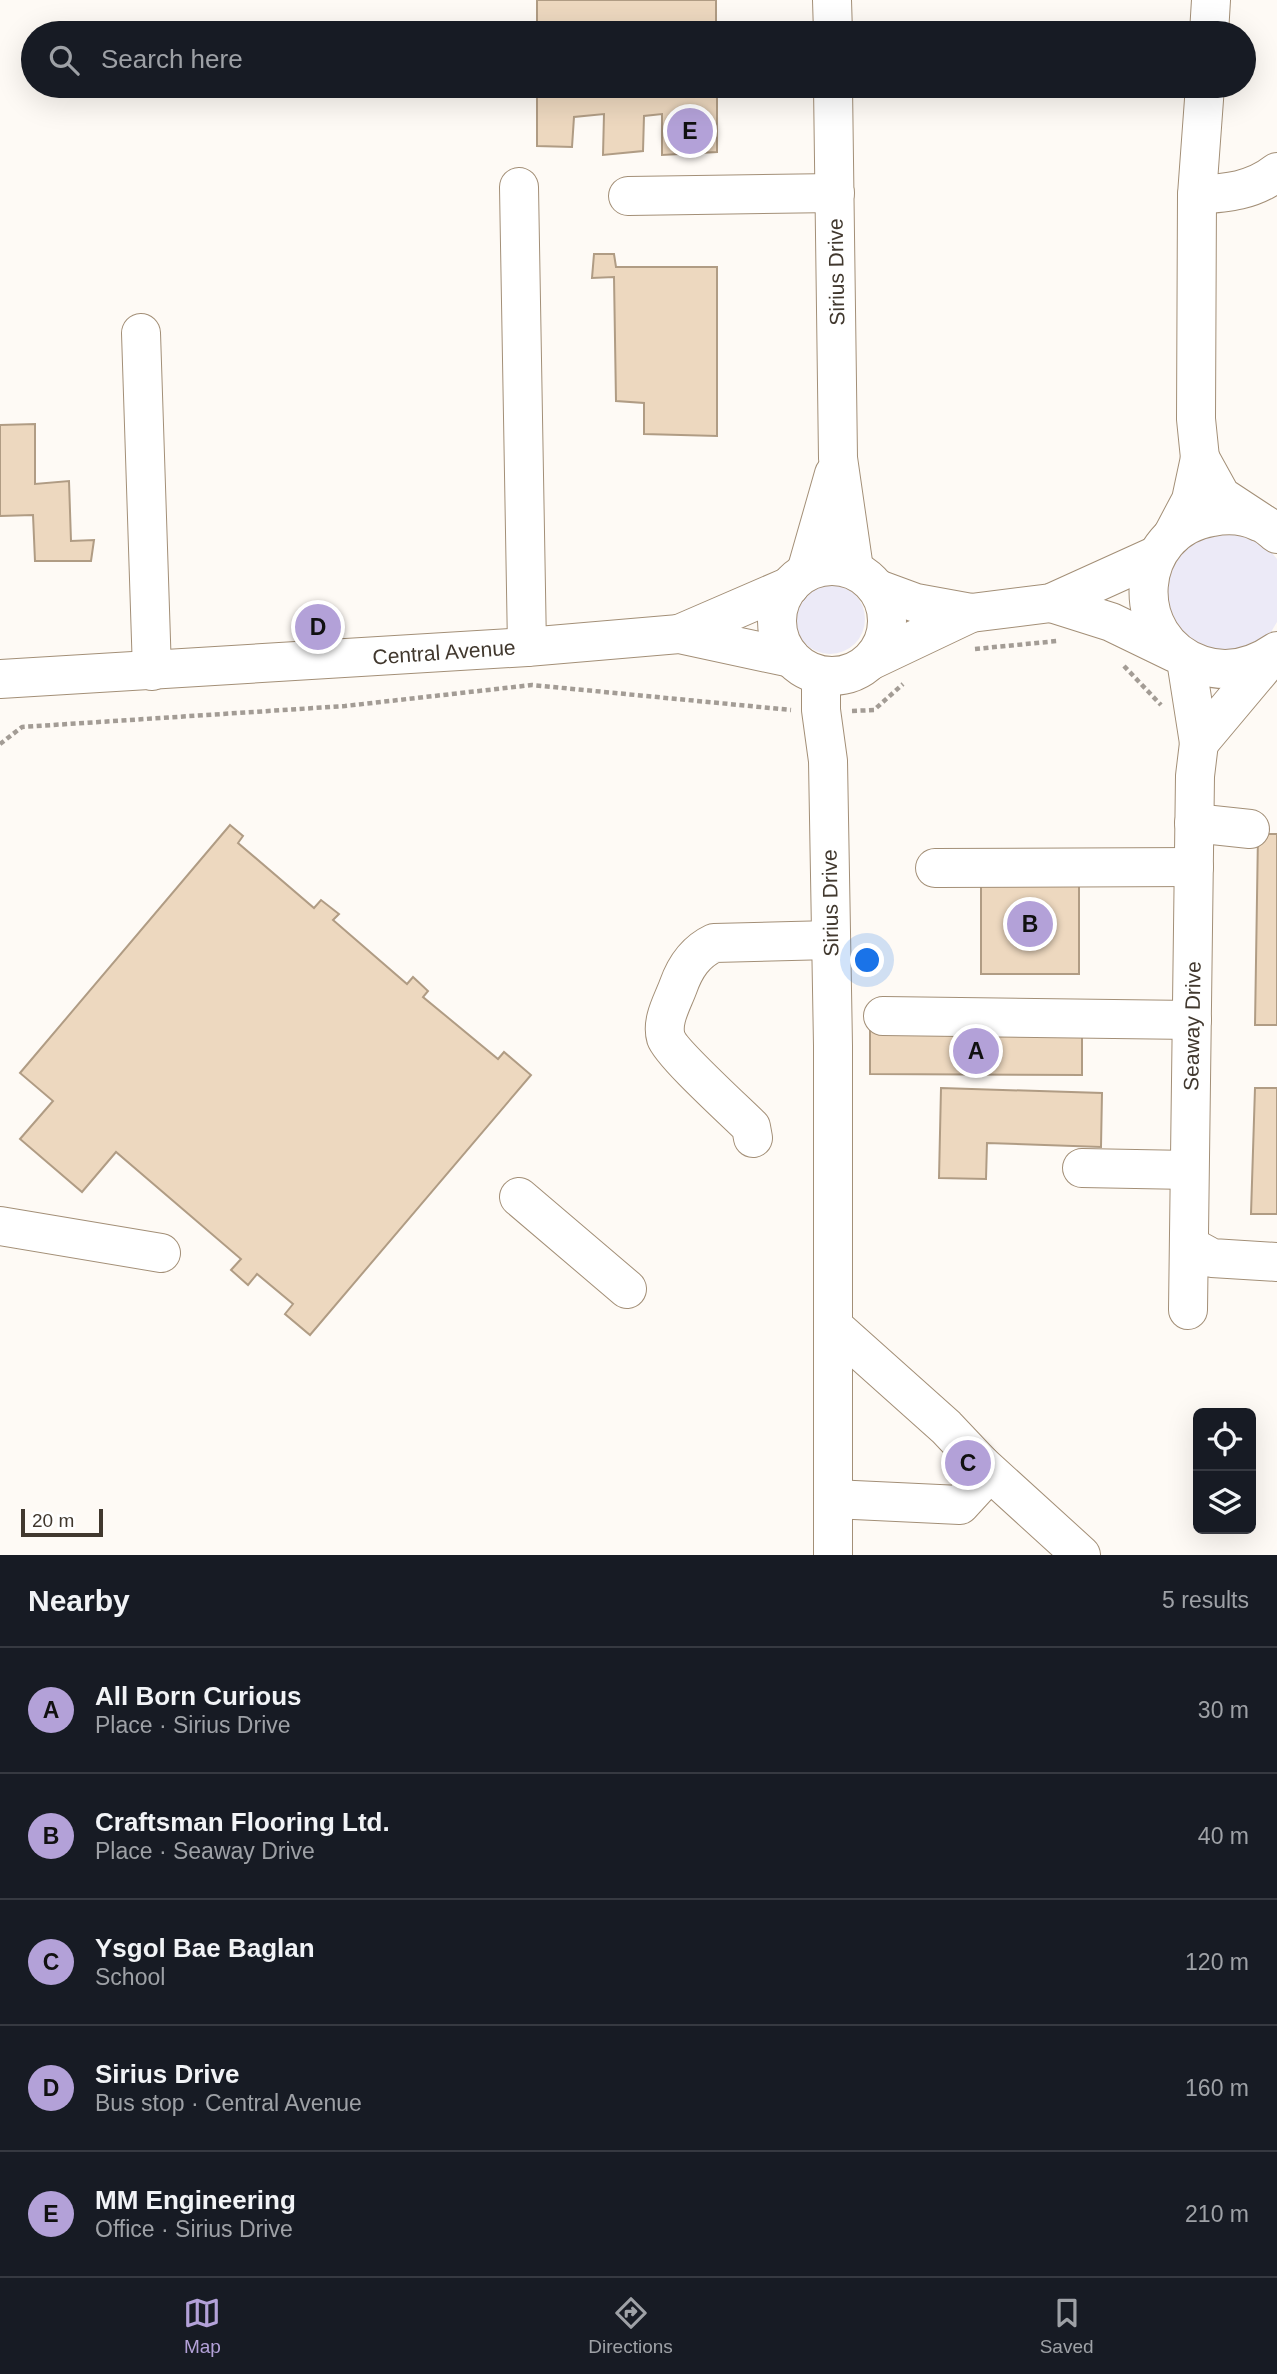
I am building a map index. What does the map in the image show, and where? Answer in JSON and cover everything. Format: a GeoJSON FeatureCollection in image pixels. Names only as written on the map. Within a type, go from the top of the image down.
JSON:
{"type":"FeatureCollection","features":[{"type":"Feature","properties":{"kind":"street"},"geometry":{"type":"LineString","coordinates":[[832,0],[833,21]]}},
{"type":"Feature","properties":{"kind":"street"},"geometry":{"type":"LineString","coordinates":[[1210,21],[1211,0]]}},
{"type":"Feature","properties":{"kind":"street","name":"Sirius Drive"},"geometry":{"type":"LineString","coordinates":[[833,98],[838,458],[866,579]]}},
{"type":"Feature","properties":{"kind":"street"},"geometry":{"type":"LineString","coordinates":[[1183,658],[1160,635],[1149,610],[1148,581],[1165,545],[1192,500],[1200,458],[1196,419],[1197,195],[1204,98]]}},
{"type":"Feature","properties":{"kind":"street"},"geometry":{"type":"LineString","coordinates":[[1197,195],[1244,190],[1266,181],[1277,172]]}},
{"type":"Feature","properties":{"kind":"street"},"geometry":{"type":"LineString","coordinates":[[519,187],[527,647]]}},
{"type":"Feature","properties":{"kind":"street"},"geometry":{"type":"LineString","coordinates":[[628,196],[835,193]]}},
{"type":"Feature","properties":{"kind":"street"},"geometry":{"type":"LineString","coordinates":[[141,332],[152,671]]}},
{"type":"Feature","properties":{"kind":"street","name":"Sirius Drive"},"geometry":{"type":"LineString","coordinates":[[798,579],[838,458]]}},
{"type":"Feature","properties":{"kind":"street"},"geometry":{"type":"LineString","coordinates":[[1200,458],[1221,496],[1268,528]]}},
{"type":"Feature","properties":{"kind":"street"},"geometry":{"type":"LineString","coordinates":[[834,681],[781,643],[777,626],[779,605],[798,579],[822,566],[838,565],[916,603],[971,613],[1051,603],[1165,545],[1199,519],[1229,514],[1268,528]]}},
{"type":"Feature","properties":{"kind":"street","name":"Central Avenue"},"geometry":{"type":"LineString","coordinates":[[0,679],[527,647],[679,634],[798,579]]}},
{"type":"Feature","properties":{"kind":"street"},"geometry":{"type":"LineString","coordinates":[[834,681],[881,647],[887,633],[885,602],[866,579]]}},
{"type":"Feature","properties":{"kind":"street"},"geometry":{"type":"LineString","coordinates":[[1051,603],[1111,622],[1183,658],[1216,670],[1248,667],[1276,652]]}},
{"type":"Feature","properties":{"kind":"street"},"geometry":{"type":"LineString","coordinates":[[834,681],[971,613]]}},
{"type":"Feature","properties":{"kind":"street","name":"Central Avenue"},"geometry":{"type":"LineString","coordinates":[[679,634],[834,681]]}},
{"type":"Feature","properties":{"kind":"street"},"geometry":{"type":"LineString","coordinates":[[1199,743],[1276,652]]}},
{"type":"Feature","properties":{"kind":"street","name":"Seaway Drive"},"geometry":{"type":"LineString","coordinates":[[1183,658],[1199,743],[1194,823],[1188,1310]]}},
{"type":"Feature","properties":{"kind":"street","name":"Sirius Drive"},"geometry":{"type":"LineString","coordinates":[[833,1555],[833,1046],[828,761],[834,681]]}},
{"type":"Feature","properties":{"kind":"street"},"geometry":{"type":"LineString","coordinates":[[1194,823],[1250,829]]}},
{"type":"Feature","properties":{"kind":"street"},"geometry":{"type":"LineString","coordinates":[[935,868],[1194,867]]}},
{"type":"Feature","properties":{"kind":"street"},"geometry":{"type":"LineString","coordinates":[[753,1138],[751,1127],[677,1054],[666,1039],[665,1021],[684,971],[701,950],[714,943],[831,940]]}},
{"type":"Feature","properties":{"kind":"street"},"geometry":{"type":"LineString","coordinates":[[883,1016],[1192,1020]]}},
{"type":"Feature","properties":{"kind":"street"},"geometry":{"type":"LineString","coordinates":[[1082,1168],[1189,1170]]}},
{"type":"Feature","properties":{"kind":"street"},"geometry":{"type":"LineString","coordinates":[[519,1197],[627,1289]]}},
{"type":"Feature","properties":{"kind":"street"},"geometry":{"type":"LineString","coordinates":[[0,1226],[161,1253]]}},
{"type":"Feature","properties":{"kind":"street"},"geometry":{"type":"LineString","coordinates":[[1189,1246],[1212,1258],[1277,1262]]}},
{"type":"Feature","properties":{"kind":"street"},"geometry":{"type":"LineString","coordinates":[[833,1326],[946,1427],[975,1480],[1069,1555]]}},
{"type":"Feature","properties":{"kind":"street"},"geometry":{"type":"LineString","coordinates":[[833,1499],[960,1505],[975,1480]]}},
{"type":"Feature","properties":{"kind":"street"},"geometry":{"type":"LineString","coordinates":[[975,1480],[1081,1555]]}},
{"type":"Feature","properties":{"kind":"path"},"geometry":{"type":"LineString","coordinates":[[970,650],[1056,640],[1067,644]]}},
{"type":"Feature","properties":{"kind":"path"},"geometry":{"type":"LineString","coordinates":[[1114,661],[1125,666],[1159,705],[1192,703]]}},
{"type":"Feature","properties":{"kind":"path"},"geometry":{"type":"LineString","coordinates":[[0,744],[22,727],[345,706],[532,685],[790,710],[834,681],[874,710],[905,682]]}},
{"type":"Feature","properties":{"kind":"shaded area"},"geometry":{"type":"Polygon","coordinates":[[[1239,532],[1267,547],[1277,559],[1277,622],[1271,632],[1246,649],[1215,652],[1186,639],[1167,612],[1165,579],[1171,563],[1193,539],[1239,532]]]}},
{"type":"Feature","properties":{"kind":"shaded area"},"geometry":{"type":"Polygon","coordinates":[[[837,584],[850,590],[859,599],[863,605],[863,633],[855,644],[844,652],[823,654],[805,644],[797,633],[795,612],[805,594],[816,586],[837,584]]]}},
{"type":"Feature","properties":{"kind":"building"},"geometry":{"type":"Polygon","coordinates":[[[537,0],[716,0],[716,21],[537,21],[537,0]]]}},
{"type":"Feature","properties":{"kind":"building"},"geometry":{"type":"Polygon","coordinates":[[[537,98],[717,98],[717,152],[662,155],[662,114],[644,116],[643,151],[603,155],[604,114],[574,117],[572,147],[537,146],[537,98]]]}},
{"type":"Feature","properties":{"kind":"building"},"geometry":{"type":"Polygon","coordinates":[[[594,254],[614,254],[616,267],[717,267],[717,436],[644,434],[644,403],[616,401],[614,277],[592,278],[594,254]]]}},
{"type":"Feature","properties":{"kind":"building"},"geometry":{"type":"Polygon","coordinates":[[[35,424],[35,484],[69,481],[71,541],[94,540],[91,561],[35,561],[33,515],[0,516],[0,425],[35,424]]]}},
{"type":"Feature","properties":{"kind":"building"},"geometry":{"type":"Polygon","coordinates":[[[230,825],[243,836],[238,843],[314,908],[321,900],[339,914],[333,920],[407,984],[413,977],[428,991],[423,997],[498,1059],[504,1052],[531,1075],[310,1335],[285,1314],[293,1304],[257,1274],[248,1285],[231,1270],[241,1259],[116,1152],[82,1192],[20,1139],[53,1101],[20,1073],[230,825]]]}},
{"type":"Feature","properties":{"kind":"building"},"geometry":{"type":"Polygon","coordinates":[[[1258,834],[1277,834],[1277,1025],[1255,1025],[1258,834]]]}},
{"type":"Feature","properties":{"kind":"building"},"geometry":{"type":"Polygon","coordinates":[[[1079,873],[1079,974],[981,974],[981,874],[1079,873]]]}},
{"type":"Feature","properties":{"kind":"building"},"geometry":{"type":"Polygon","coordinates":[[[870,1027],[1082,1028],[1082,1075],[870,1074],[870,1027]]]}},
{"type":"Feature","properties":{"kind":"building"},"geometry":{"type":"Polygon","coordinates":[[[941,1088],[1102,1093],[1101,1147],[987,1143],[986,1179],[939,1178],[941,1088]]]}},
{"type":"Feature","properties":{"kind":"building"},"geometry":{"type":"Polygon","coordinates":[[[1255,1088],[1277,1088],[1277,1214],[1251,1214],[1255,1088]]]}},
{"type":"Feature","properties":{"kind":"place","name":"MM Engineering"},"geometry":{"type":"Point","coordinates":[690,131]}},
{"type":"Feature","properties":{"kind":"place","name":"Sirius Drive"},"geometry":{"type":"Point","coordinates":[318,627]}},
{"type":"Feature","properties":{"kind":"place","name":"Craftsman Flooring Ltd."},"geometry":{"type":"Point","coordinates":[1030,924]}},
{"type":"Feature","properties":{"kind":"place","name":"All Born Curious"},"geometry":{"type":"Point","coordinates":[976,1051]}},
{"type":"Feature","properties":{"kind":"place","name":"Ysgol Bae Baglan"},"geometry":{"type":"Point","coordinates":[968,1463]}}]}
